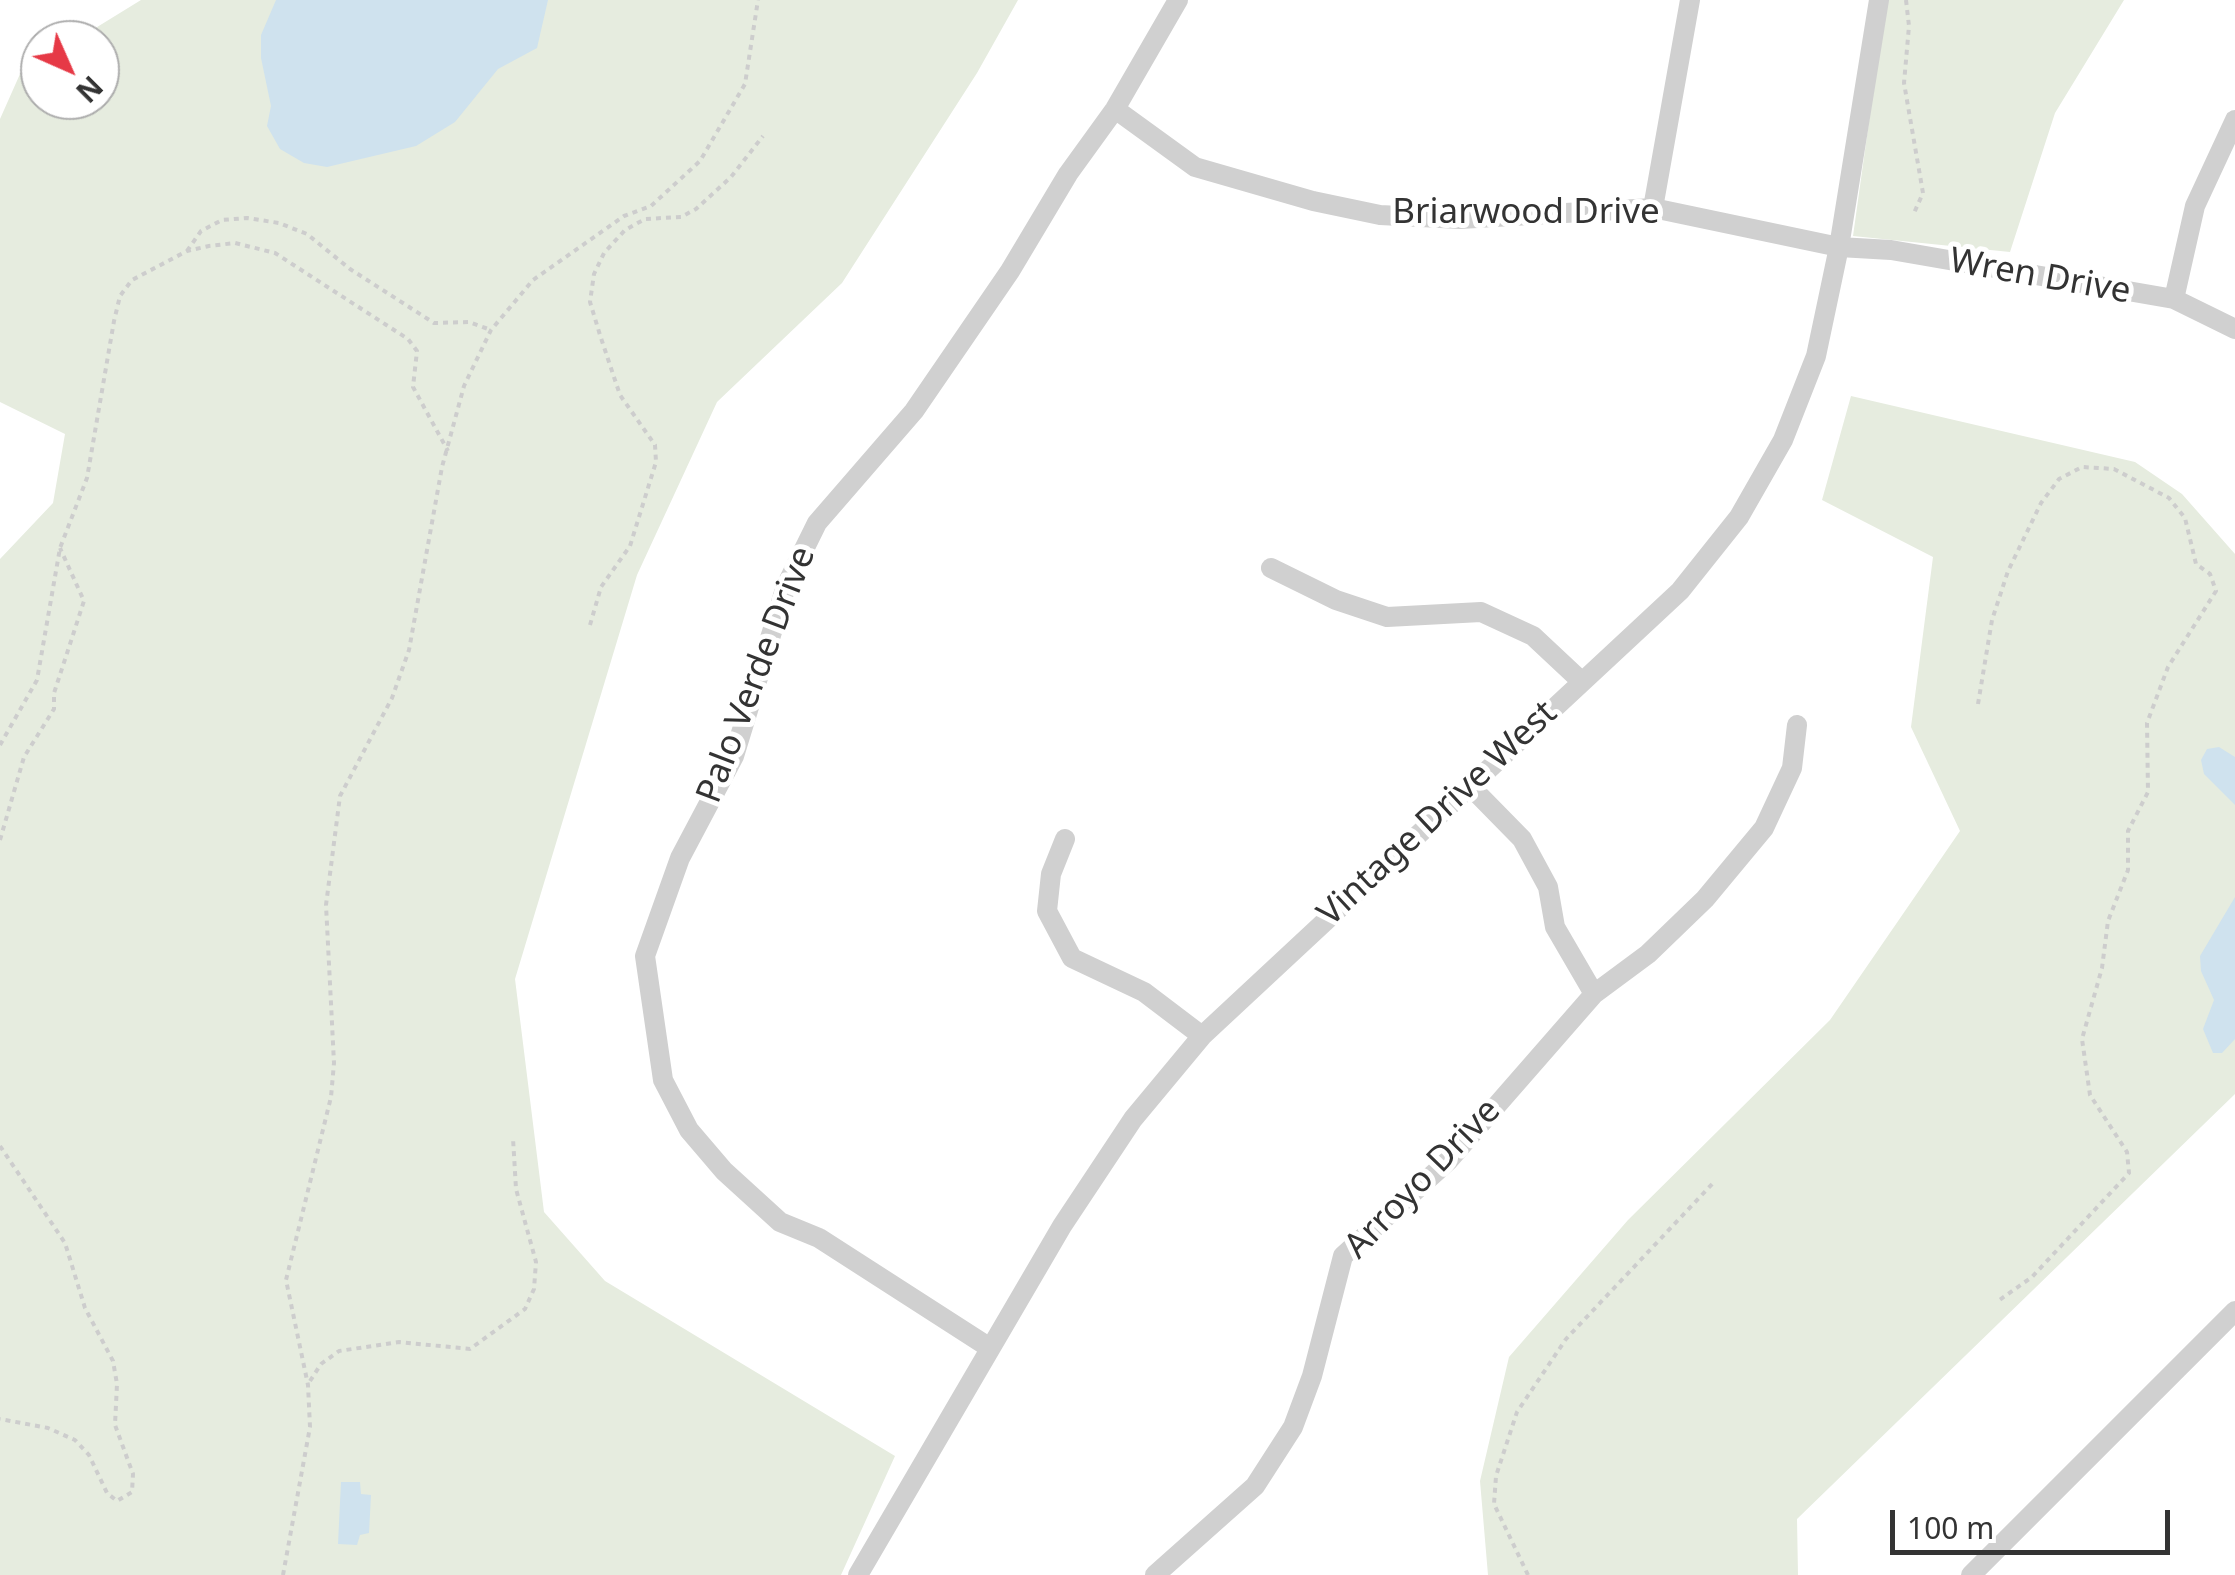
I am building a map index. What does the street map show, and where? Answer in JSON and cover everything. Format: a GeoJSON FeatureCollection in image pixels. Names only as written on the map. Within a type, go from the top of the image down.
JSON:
{"type":"FeatureCollection","features":[{"type":"Feature","properties":{"kind":"street","name":"Palo Verde Drive"},"geometry":{"type":"LineString","coordinates":[[990,1348],[819,1238],[780,1222],[724,1172],[689,1130],[663,1080],[645,956],[680,858],[734,756],[786,586],[817,524],[914,411],[1116,109],[1178,0]]}},
{"type":"Feature","properties":{"kind":"street"},"geometry":{"type":"LineString","coordinates":[[1653,208],[1690,0]]}},
{"type":"Feature","properties":{"kind":"street","name":"Vintage Drive West"},"geometry":{"type":"LineString","coordinates":[[858,1575],[1062,1226],[1133,1119],[1202,1036],[1680,591],[1739,516],[1783,440],[1816,356],[1839,246],[1879,0]]}},
{"type":"Feature","properties":{"kind":"street","name":"Briarwood Drive"},"geometry":{"type":"LineString","coordinates":[[1116,109],[1195,166],[1313,202],[1380,215],[1460,219],[1653,208],[1839,246]]}},
{"type":"Feature","properties":{"kind":"street"},"geometry":{"type":"LineString","coordinates":[[2174,299],[2195,206],[2235,120]]}},
{"type":"Feature","properties":{"kind":"street","name":"Wren Drive"},"geometry":{"type":"LineString","coordinates":[[1839,246],[1891,250],[2174,299],[2235,329]]}},
{"type":"Feature","properties":{"kind":"street"},"geometry":{"type":"LineString","coordinates":[[1271,568],[1336,600],[1387,617],[1481,612],[1533,636],[1580,680]]}},
{"type":"Feature","properties":{"kind":"street","name":"Arroyo Drive"},"geometry":{"type":"LineString","coordinates":[[1155,1575],[1254,1486],[1293,1427],[1312,1376],[1343,1256],[1449,1160],[1594,994],[1648,954],[1705,899],[1764,828],[1792,768],[1797,724]]}},
{"type":"Feature","properties":{"kind":"street"},"geometry":{"type":"LineString","coordinates":[[1470,786],[1522,839],[1548,887],[1555,927],[1594,994]]}},
{"type":"Feature","properties":{"kind":"street"},"geometry":{"type":"LineString","coordinates":[[1066,839],[1051,874],[1047,911],[1072,958],[1144,992],[1202,1036]]}},
{"type":"Feature","properties":{"kind":"street"},"geometry":{"type":"LineString","coordinates":[[1971,1575],[2235,1310]]}},
{"type":"Feature","properties":{"kind":"path"},"geometry":{"type":"LineString","coordinates":[[282,1575],[310,1427],[308,1384],[286,1280],[331,1097],[326,905],[340,796],[392,698],[409,650],[464,386],[490,330],[511,302],[562,257],[624,216],[651,206],[700,161],[745,84],[758,0]]}},
{"type":"Feature","properties":{"kind":"path"},"geometry":{"type":"LineString","coordinates":[[1906,0],[1909,26],[1904,83],[1922,194],[1914,212]]}},
{"type":"Feature","properties":{"kind":"path"},"geometry":{"type":"LineString","coordinates":[[590,625],[600,587],[630,546],[656,462],[654,445],[620,395],[600,335],[590,302],[594,274],[604,252],[625,230],[645,219],[681,218],[696,209],[740,167],[763,136]]}},
{"type":"Feature","properties":{"kind":"path"},"geometry":{"type":"LineString","coordinates":[[187,251],[201,232],[222,220],[247,218],[279,223],[307,234],[350,269],[434,323],[469,322],[490,330]]}},
{"type":"Feature","properties":{"kind":"path"},"geometry":{"type":"LineString","coordinates":[[0,745],[37,680],[60,548],[87,478],[120,296],[132,280],[187,251],[235,243],[260,246],[357,303],[408,340],[417,352],[412,388],[448,451]]}},
{"type":"Feature","properties":{"kind":"path"},"geometry":{"type":"LineString","coordinates":[[1978,704],[1992,620],[2008,571],[2041,503],[2059,480],[2082,467],[2114,469],[2169,498],[2185,518],[2196,564],[2210,574],[2216,591],[2168,667],[2147,723],[2148,792],[2128,831],[2128,870],[2108,921],[2102,968],[2082,1039],[2090,1095],[2126,1152],[2130,1174],[2032,1276],[1998,1300]]}},
{"type":"Feature","properties":{"kind":"path"},"geometry":{"type":"LineString","coordinates":[[0,840],[24,757],[54,709],[54,693],[84,601],[82,588],[60,548]]}},
{"type":"Feature","properties":{"kind":"path"},"geometry":{"type":"LineString","coordinates":[[308,1384],[321,1364],[338,1351],[399,1342],[470,1349],[525,1309],[534,1289],[536,1262],[516,1189],[513,1138]]}},
{"type":"Feature","properties":{"kind":"path"},"geometry":{"type":"LineString","coordinates":[[0,1146],[65,1242],[86,1308],[112,1362],[118,1384],[116,1425],[134,1474],[132,1492],[124,1501],[107,1493],[89,1455],[75,1440],[48,1428],[0,1420]]}},
{"type":"Feature","properties":{"kind":"path"},"geometry":{"type":"LineString","coordinates":[[1528,1575],[1494,1504],[1496,1476],[1517,1412],[1566,1340],[1715,1182]]}},
{"type":"Feature","properties":{"kind":"shaded area"},"geometry":{"type":"Polygon","coordinates":[[[141,0],[1018,0],[977,73],[842,283],[717,402],[637,575],[515,979],[544,1212],[605,1281],[895,1456],[841,1575],[0,1575],[0,559],[53,503],[65,434],[0,402],[0,119],[20,74],[20,120],[120,120],[120,20],[108,20],[141,0]]]}},
{"type":"Feature","properties":{"kind":"shaded area"},"geometry":{"type":"Polygon","coordinates":[[[1886,0],[2124,0],[2055,113],[2010,252],[1853,236],[1886,0]]]}},
{"type":"Feature","properties":{"kind":"shaded area"},"geometry":{"type":"Polygon","coordinates":[[[1851,396],[2135,462],[2182,494],[2235,554],[2235,1094],[1797,1519],[1798,1575],[1488,1575],[1480,1481],[1509,1357],[1628,1220],[1830,1020],[1960,831],[1911,727],[1933,557],[1822,500],[1851,396]]]}},
{"type":"Feature","properties":{"kind":"water"},"geometry":{"type":"Polygon","coordinates":[[[276,0],[548,0],[537,48],[498,69],[455,122],[416,146],[327,167],[304,163],[280,149],[267,126],[271,106],[261,58],[261,35],[276,0]]]}},
{"type":"Feature","properties":{"kind":"water"},"geometry":{"type":"Polygon","coordinates":[[[2219,747],[2235,757],[2235,805],[2204,774],[2201,760],[2207,749],[2219,747]]]}},
{"type":"Feature","properties":{"kind":"water"},"geometry":{"type":"Polygon","coordinates":[[[2235,897],[2235,1039],[2222,1053],[2213,1053],[2203,1029],[2214,1000],[2201,971],[2200,956],[2235,897]]]}},
{"type":"Feature","properties":{"kind":"water"},"geometry":{"type":"Polygon","coordinates":[[[341,1482],[360,1482],[361,1494],[371,1495],[369,1533],[360,1535],[357,1545],[338,1544],[341,1482]]]}}]}
